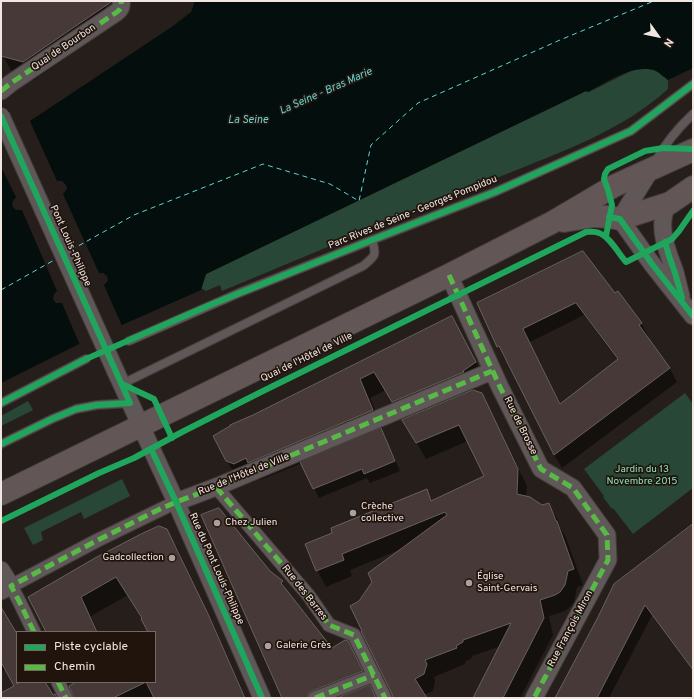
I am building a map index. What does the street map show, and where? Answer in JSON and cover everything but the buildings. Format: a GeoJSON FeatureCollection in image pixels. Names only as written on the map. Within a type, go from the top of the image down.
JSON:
{"type":"FeatureCollection","features":[{"type":"Feature","properties":{"kind":"main road","name":"Quai de l'Hôtel de Ville"},"geometry":{"type":"LineString","coordinates":[[1,494],[553,222],[614,186],[693,150]]}},
{"type":"Feature","properties":{"kind":"main road","name":"Quai de l'Hôtel de Ville"},"geometry":{"type":"LineString","coordinates":[[553,222],[594,216],[620,219],[670,203],[693,188]]}},
{"type":"Feature","properties":{"kind":"street","name":"Quai de Bourbon"},"geometry":{"type":"LineString","coordinates":[[1,91],[119,10],[122,4],[121,1]]}},
{"type":"Feature","properties":{"kind":"street","name":"Pont Louis-Philippe"},"geometry":{"type":"LineString","coordinates":[[1,116],[140,425]]}},
{"type":"Feature","properties":{"kind":"street"},"geometry":{"type":"LineString","coordinates":[[651,169],[620,219],[652,264],[688,310]]}},
{"type":"Feature","properties":{"kind":"street"},"geometry":{"type":"LineString","coordinates":[[670,203],[664,214],[663,229],[665,242],[668,256],[688,310]]}},
{"type":"Feature","properties":{"kind":"street","name":"Rue de Brosse"},"geometry":{"type":"LineString","coordinates":[[448,274],[492,371],[541,470],[573,488],[607,535],[608,560]]}},
{"type":"Feature","properties":{"kind":"street","name":"Rue de l'Hôtel de Ville"},"geometry":{"type":"LineString","coordinates":[[6,588],[98,540],[176,502],[216,487],[492,371]]}},
{"type":"Feature","properties":{"kind":"street","name":"Rue du Pont Louis-Philippe"},"geometry":{"type":"LineString","coordinates":[[140,425],[176,502],[262,698]]}},
{"type":"Feature","properties":{"kind":"street","name":"Rue des Barres"},"geometry":{"type":"LineString","coordinates":[[216,487],[309,596],[329,625],[354,635],[385,698]]}},
{"type":"Feature","properties":{"kind":"street","name":"Rue François Miron"},"geometry":{"type":"LineString","coordinates":[[534,698],[608,560]]}},
{"type":"Feature","properties":{"kind":"street"},"geometry":{"type":"LineString","coordinates":[[1,570],[6,588],[19,601],[34,631]]}},
{"type":"Feature","properties":{"kind":"street"},"geometry":{"type":"LineString","coordinates":[[315,698],[374,676]]}},
{"type":"Feature","properties":{"kind":"street"},"geometry":{"type":"LineString","coordinates":[[58,683],[66,698]]}},
{"type":"Feature","properties":{"kind":"lane","name":"Parc Rives de Seine - Georges Pompidou"},"geometry":{"type":"LineString","coordinates":[[129,341],[218,302],[495,192],[632,130],[693,84]]}},
{"type":"Feature","properties":{"kind":"lane"},"geometry":{"type":"LineString","coordinates":[[651,169],[663,148],[693,114]]}},
{"type":"Feature","properties":{"kind":"lane","name":"Parc Rives de Seine - Georges Pompidou"},"geometry":{"type":"LineString","coordinates":[[119,378],[363,266],[373,258],[376,250],[372,240]]}},
{"type":"Feature","properties":{"kind":"lane"},"geometry":{"type":"LineString","coordinates":[[1,403],[86,359]]}},
{"type":"Feature","properties":{"kind":"lane"},"geometry":{"type":"LineString","coordinates":[[1,444],[76,409],[98,405],[130,403]]}},
{"type":"Feature","properties":{"kind":"green space"},"geometry":{"type":"Polygon","coordinates":[[[633,70],[655,70],[668,80],[668,89],[650,104],[611,129],[569,149],[365,229],[366,231],[222,291],[220,285],[206,291],[201,288],[206,274],[586,91],[589,92],[633,70]]]}},
{"type":"Feature","properties":{"kind":"green space","name":"Jardin du 13 Novembre 2015"},"geometry":{"type":"Polygon","coordinates":[[[685,393],[693,404],[693,488],[633,534],[613,508],[612,509],[584,469],[685,393]]]}},
{"type":"Feature","properties":{"kind":"green space"},"geometry":{"type":"Polygon","coordinates":[[[28,401],[33,410],[1,426],[1,416],[28,401]]]}},
{"type":"Feature","properties":{"kind":"green space"},"geometry":{"type":"Polygon","coordinates":[[[122,479],[130,496],[84,519],[81,512],[41,532],[43,540],[33,545],[24,528],[122,479]]]}},
{"type":"Feature","properties":{"kind":"water","name":"La Seine"},"geometry":{"type":"Polygon","coordinates":[[[195,1],[693,1],[693,68],[668,80],[656,71],[648,69],[630,71],[612,79],[588,92],[586,91],[206,274],[201,290],[79,344],[1,383],[1,138],[30,121],[173,26],[191,12],[195,1]]]}},
{"type":"Feature","properties":{"kind":"pier"},"geometry":{"type":"Polygon","coordinates":[[[29,119],[57,181],[62,181],[66,185],[67,189],[63,194],[99,273],[103,273],[107,276],[108,281],[104,285],[122,326],[80,345],[62,303],[56,303],[53,299],[54,294],[57,291],[22,210],[16,210],[12,206],[16,197],[1,167],[1,136],[29,119]]]}},
{"type":"Feature","properties":{"kind":"ferry route"},"geometry":{"type":"LineString","coordinates":[[71,250],[134,215],[263,164],[330,184],[359,201],[371,145],[418,103],[560,40],[654,1]]}},
{"type":"Feature","properties":{"kind":"ferry route"},"geometry":{"type":"LineString","coordinates":[[1,290],[56,259]]}},
{"type":"Feature","properties":{"kind":"marked path"},"geometry":{"type":"LineString","coordinates":[[1,91],[117,12],[121,7],[121,1]]}},
{"type":"Feature","properties":{"kind":"marked path"},"geometry":{"type":"LineString","coordinates":[[449,275],[500,387],[541,469],[573,488],[607,535],[608,560],[534,698]]}},
{"type":"Feature","properties":{"kind":"marked path"},"geometry":{"type":"LineString","coordinates":[[34,631],[11,586],[98,540],[176,502],[216,487],[492,371]]}},
{"type":"Feature","properties":{"kind":"marked path"},"geometry":{"type":"LineString","coordinates":[[216,487],[309,596],[329,625],[354,635],[385,698]]}},
{"type":"Feature","properties":{"kind":"marked path"},"geometry":{"type":"LineString","coordinates":[[315,698],[374,675]]}},
{"type":"Feature","properties":{"kind":"marked path"},"geometry":{"type":"LineString","coordinates":[[58,683],[66,698]]}},
{"type":"Feature","properties":{"kind":"cycle path"},"geometry":{"type":"LineString","coordinates":[[1,403],[86,359],[210,305],[495,192],[631,131],[693,84]]}},
{"type":"Feature","properties":{"kind":"cycle path"},"geometry":{"type":"LineString","coordinates":[[1,116],[130,403],[97,405],[76,409],[1,444]]}},
{"type":"Feature","properties":{"kind":"cycle path"},"geometry":{"type":"LineString","coordinates":[[606,236],[612,205],[604,179],[608,169],[645,151],[663,148],[693,149]]}},
{"type":"Feature","properties":{"kind":"cycle path"},"geometry":{"type":"LineString","coordinates":[[1,521],[99,473],[134,458],[261,392],[586,232],[596,232],[603,235],[610,241],[626,262],[672,239],[693,211]]}},
{"type":"Feature","properties":{"kind":"cycle path"},"geometry":{"type":"LineString","coordinates":[[609,217],[620,219],[652,264],[693,316]]}},
{"type":"Feature","properties":{"kind":"cycle path"},"geometry":{"type":"LineString","coordinates":[[665,242],[682,298]]}},
{"type":"Feature","properties":{"kind":"cycle path"},"geometry":{"type":"LineString","coordinates":[[122,384],[154,399],[172,438]]}},
{"type":"Feature","properties":{"kind":"cycle path"},"geometry":{"type":"LineString","coordinates":[[151,449],[176,502],[262,698]]}},
{"type":"Feature","properties":{"kind":"place","name":"Crèche collective"},"geometry":{"type":"Point","coordinates":[353,513]}},
{"type":"Feature","properties":{"kind":"place","name":"Chez Julien"},"geometry":{"type":"Point","coordinates":[217,523]}},
{"type":"Feature","properties":{"kind":"place","name":"Gadcollection"},"geometry":{"type":"Point","coordinates":[172,558]}},
{"type":"Feature","properties":{"kind":"place","name":"Église Saint-Gervais"},"geometry":{"type":"Point","coordinates":[469,583]}},
{"type":"Feature","properties":{"kind":"place","name":"Galerie Grès"},"geometry":{"type":"Point","coordinates":[268,646]}},
{"type":"Feature","properties":{"kind":"water label","name":"La Seine - Bras Marie"},"geometry":{"type":"Point","coordinates":[326,92]}}]}
